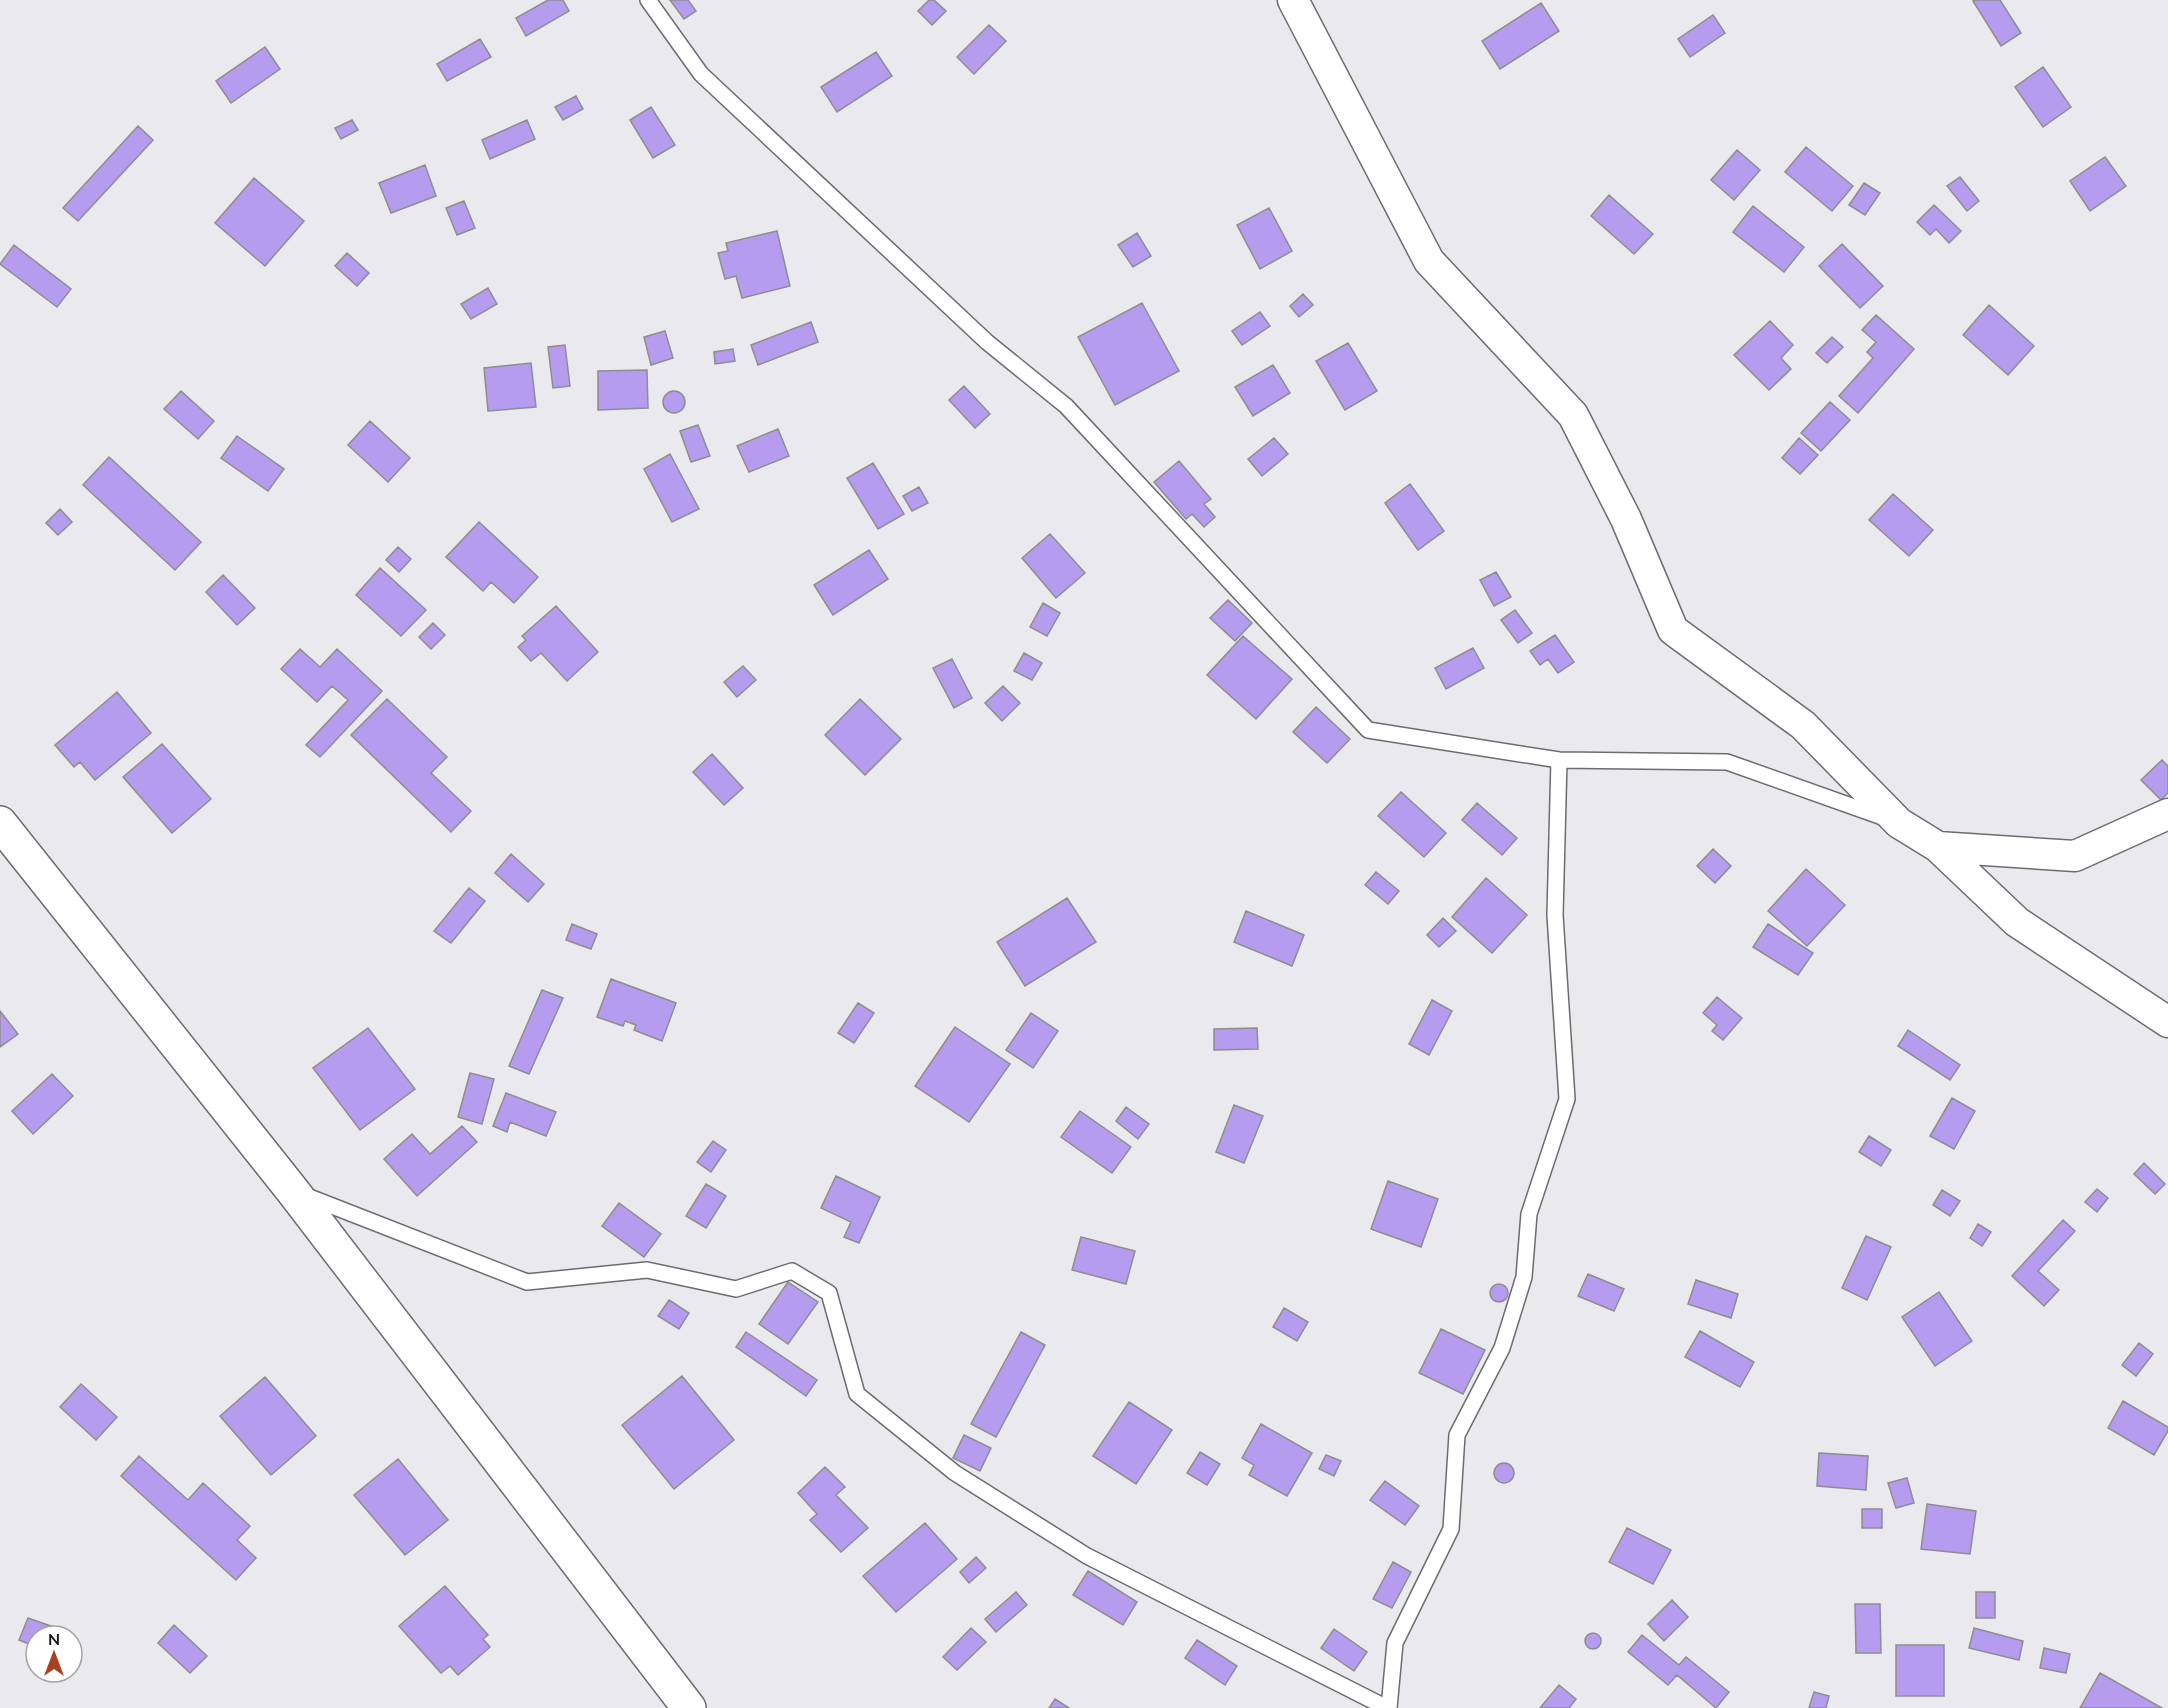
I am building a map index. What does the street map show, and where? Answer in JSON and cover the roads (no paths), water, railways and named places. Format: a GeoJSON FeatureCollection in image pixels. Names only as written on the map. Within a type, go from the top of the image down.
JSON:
{"type":"FeatureCollection","features":[{"type":"Feature","properties":{"kind":"main road"},"geometry":{"type":"LineString","coordinates":[[0,823],[292,1190],[689,1708]]}},
{"type":"Feature","properties":{"kind":"street"},"geometry":{"type":"LineString","coordinates":[[1293,0],[1429,261],[1573,415],[1626,519],[1673,630],[1803,725],[1899,823],[1938,847],[2017,922],[2168,1022]]}},
{"type":"Feature","properties":{"kind":"street"},"geometry":{"type":"LineString","coordinates":[[1938,847],[2075,856],[2168,814]]}},
{"type":"Feature","properties":{"kind":"lane"},"geometry":{"type":"LineString","coordinates":[[648,0],[701,74],[987,342],[1066,406],[1368,730],[1559,760],[1727,762],[1899,823]]}},
{"type":"Feature","properties":{"kind":"lane"},"geometry":{"type":"LineString","coordinates":[[292,1190],[527,1282],[647,1270],[736,1289],[792,1271],[829,1293],[857,1394],[955,1473],[1088,1556],[1388,1708],[1395,1643],[1451,1529],[1457,1435],[1502,1348],[1524,1277],[1529,1214],[1567,1099],[1555,915],[1559,760]]}}]}
